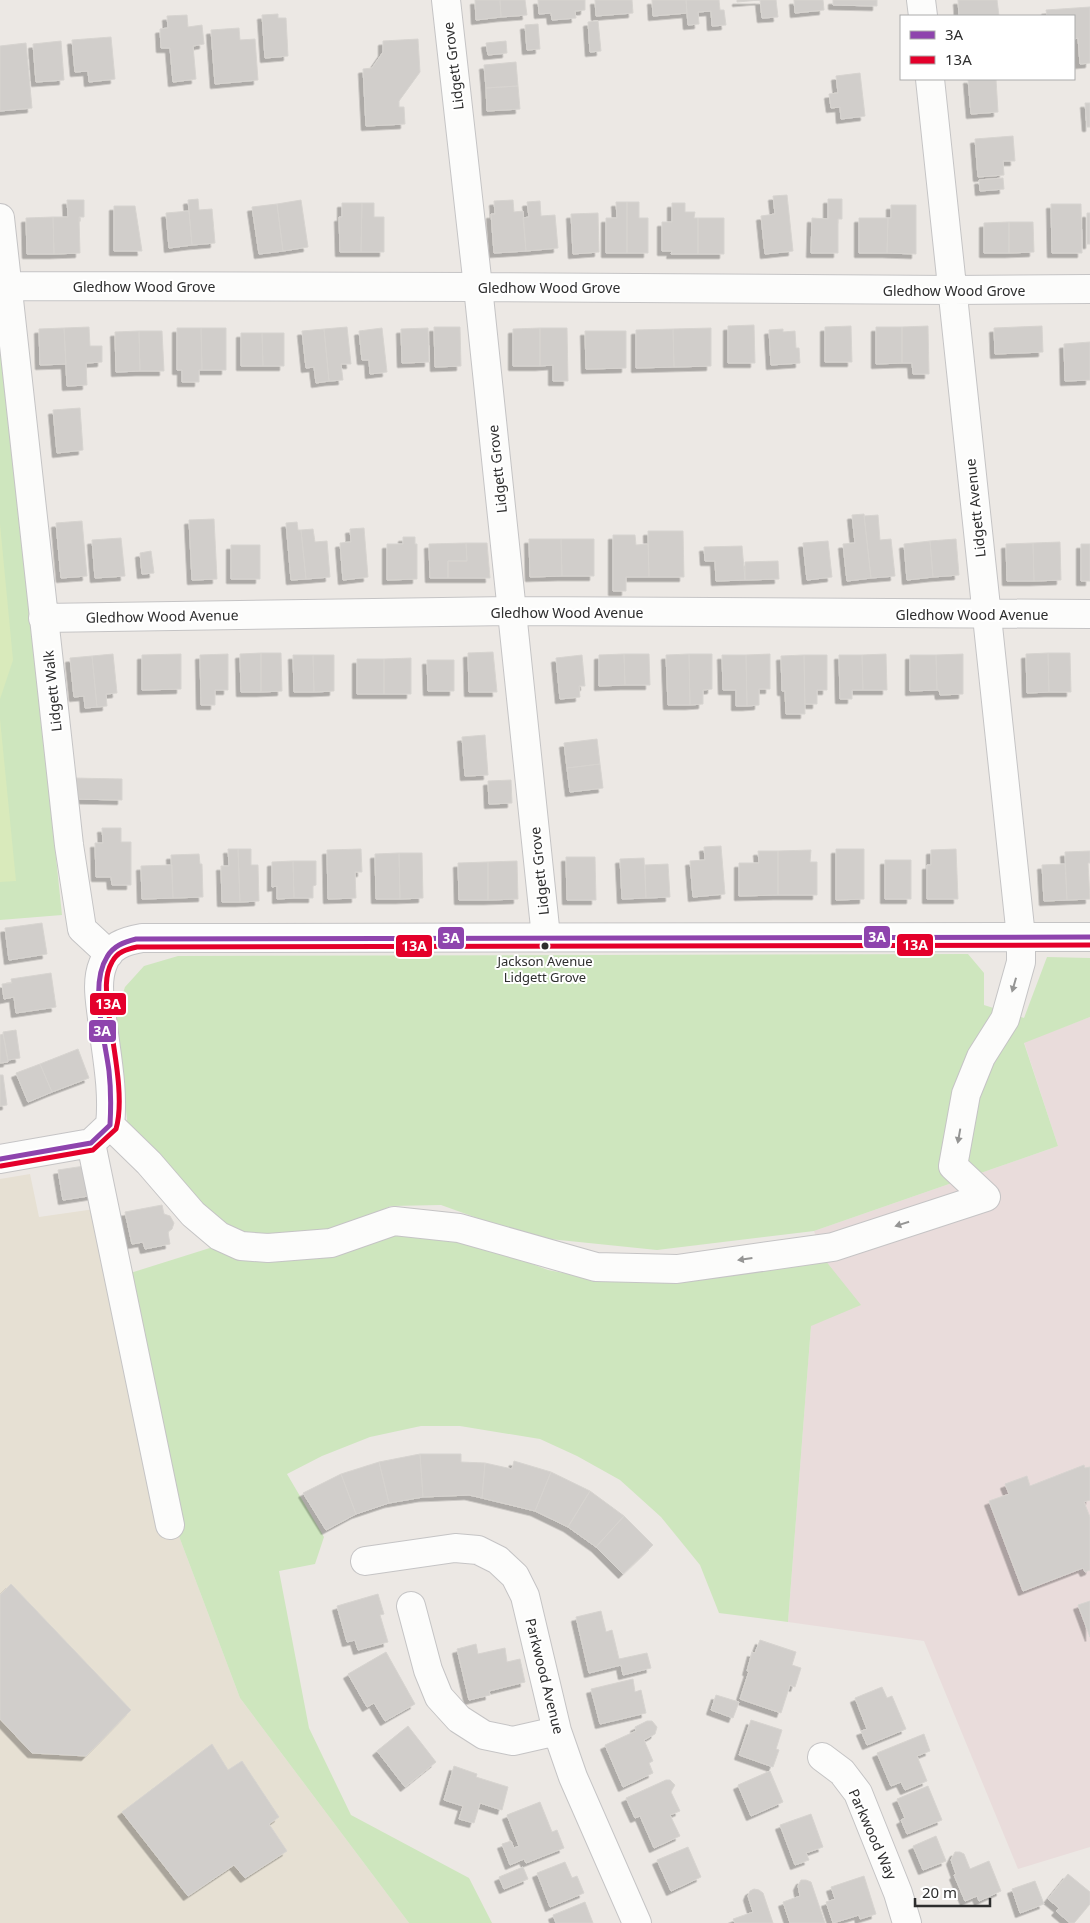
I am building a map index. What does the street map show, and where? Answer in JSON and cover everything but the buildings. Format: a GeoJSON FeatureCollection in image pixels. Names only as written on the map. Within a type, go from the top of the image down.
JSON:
{"type":"FeatureCollection","features":[{"type":"Feature","properties":{"kind":"street","name":"Lidgett Grove"},"geometry":{"type":"LineString","coordinates":[[446,0],[546,938]]}},
{"type":"Feature","properties":{"kind":"street"},"geometry":{"type":"LineString","coordinates":[[921,0],[923,15]]}},
{"type":"Feature","properties":{"kind":"street","name":"Lidgett Avenue"},"geometry":{"type":"LineString","coordinates":[[100,1134],[149,1163],[194,1214],[218,1236],[241,1246],[268,1248],[331,1243],[394,1221],[459,1228],[596,1267],[676,1269],[833,1247],[986,1197],[953,1166],[966,1094],[981,1057],[1005,1019],[1021,962],[1021,937],[930,80]]}},
{"type":"Feature","properties":{"kind":"street","name":"Lidgett Walk"},"geometry":{"type":"LineString","coordinates":[[0,218],[69,845],[82,929],[108,954]]}},
{"type":"Feature","properties":{"kind":"street","name":"Gledhow Wood Grove"},"geometry":{"type":"LineString","coordinates":[[8,286],[1090,289]]}},
{"type":"Feature","properties":{"kind":"street","name":"Gledhow Wood Avenue"},"geometry":{"type":"LineString","coordinates":[[43,618],[512,611],[1090,614]]}},
{"type":"Feature","properties":{"kind":"street"},"geometry":{"type":"LineString","coordinates":[[170,1524],[100,1134],[112,1105],[99,988],[102,965],[108,954],[124,941],[142,938],[1090,937]]}},
{"type":"Feature","properties":{"kind":"street"},"geometry":{"type":"LineString","coordinates":[[0,1159],[100,1134]]}},
{"type":"Feature","properties":{"kind":"street","name":"Parkwood Avenue"},"geometry":{"type":"LineString","coordinates":[[365,1561],[455,1548],[478,1550],[498,1560],[515,1576],[525,1596],[557,1730],[573,1777],[637,1923]]}},
{"type":"Feature","properties":{"kind":"street"},"geometry":{"type":"LineString","coordinates":[[411,1606],[428,1670],[439,1697],[459,1719],[484,1735],[513,1741],[557,1730]]}},
{"type":"Feature","properties":{"kind":"street","name":"Parkwood Way"},"geometry":{"type":"LineString","coordinates":[[822,1756],[842,1772],[858,1793],[898,1893],[907,1923]]}},
{"type":"Feature","properties":{"kind":"shaded area"},"geometry":{"type":"Polygon","coordinates":[[[1090,1017],[1090,1847],[1018,1869],[924,1641],[788,1622],[811,1326],[825,1260],[814,1231],[1058,1146],[1024,1042],[1090,1017]]]}},
{"type":"Feature","properties":{"kind":"shaded area"},"geometry":{"type":"Polygon","coordinates":[[[30,1174],[39,1217],[109,1207],[174,1523],[240,1698],[409,1923],[0,1923],[0,1179],[30,1174]]]}},
{"type":"Feature","properties":{"kind":"green space"},"geometry":{"type":"Polygon","coordinates":[[[0,321],[62,915],[0,920],[0,321]]]}},
{"type":"Feature","properties":{"kind":"green space"},"geometry":{"type":"Polygon","coordinates":[[[0,524],[13,660],[0,699],[0,524]]]}},
{"type":"Feature","properties":{"kind":"green space"},"geometry":{"type":"Polygon","coordinates":[[[0,719],[16,881],[0,882],[0,719]]]}},
{"type":"Feature","properties":{"kind":"green space"},"geometry":{"type":"Polygon","coordinates":[[[968,954],[984,973],[984,1005],[1024,1018],[1047,957],[1090,958],[1090,1017],[1024,1043],[1058,1146],[814,1231],[657,1250],[530,1237],[441,1205],[391,1206],[360,1219],[395,1234],[463,1238],[548,1270],[594,1279],[825,1260],[861,1305],[811,1326],[788,1622],[719,1613],[700,1565],[661,1517],[620,1480],[577,1456],[540,1439],[460,1426],[421,1426],[370,1437],[322,1456],[287,1474],[324,1537],[315,1564],[279,1571],[309,1728],[351,1815],[469,1878],[492,1923],[409,1923],[240,1698],[174,1523],[124,1275],[213,1247],[131,1158],[116,1014],[125,987],[144,966],[178,956],[968,954]]]}},
{"type":"Feature","properties":{"kind":"transit line","name":"3A"},"geometry":{"type":"LineString","coordinates":[[0,1159],[91,1143],[110,1125],[110,1078],[100,1013],[99,982],[109,953],[119,945],[136,939],[1090,937]]}},
{"type":"Feature","properties":{"kind":"transit line","name":"13A"},"geometry":{"type":"LineString","coordinates":[[1,1166],[93,1150],[116,1129],[119,1088],[107,1001],[107,974],[112,962],[119,953],[137,947],[1090,945]]}},
{"type":"Feature","properties":{"kind":"place","name":"Jackson Avenue Lidgett Grove"},"geometry":{"type":"Point","coordinates":[545,946]}}]}
